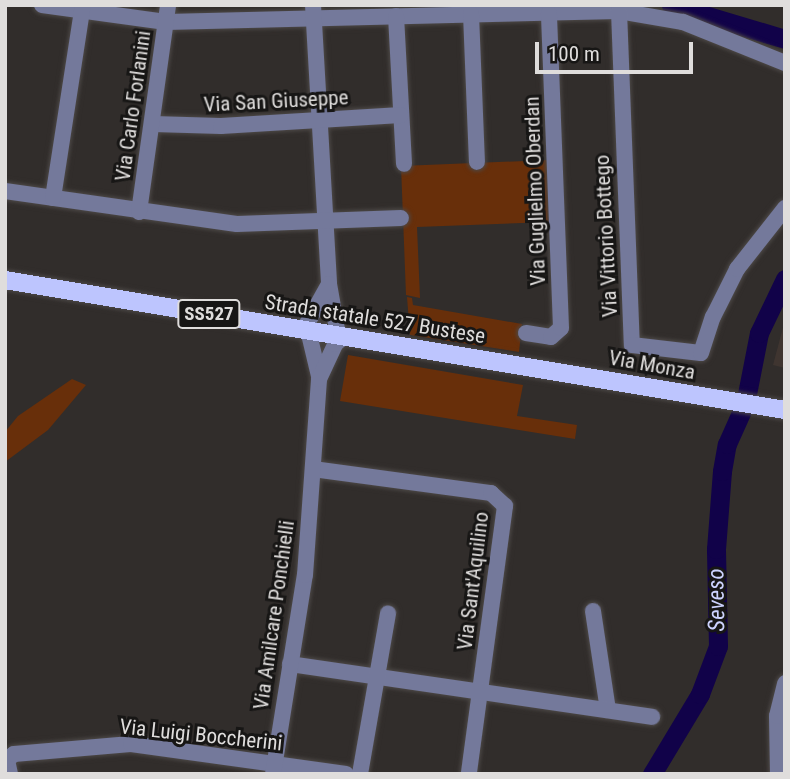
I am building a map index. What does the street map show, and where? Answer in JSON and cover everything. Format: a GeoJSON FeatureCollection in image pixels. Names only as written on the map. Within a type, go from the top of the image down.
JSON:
{"type":"FeatureCollection","features":[{"type":"Feature","properties":{"kind":"main road","name":"Strada statale 527 Bustese"},"geometry":{"type":"LineString","coordinates":[[5,280],[572,374]]}},
{"type":"Feature","properties":{"kind":"main road","name":"Via Monza"},"geometry":{"type":"LineString","coordinates":[[572,374],[777,409]]}},
{"type":"Feature","properties":{"kind":"street"},"geometry":{"type":"LineString","coordinates":[[42,5],[82,8],[166,22],[313,11],[396,16],[620,11],[683,22],[785,63]]}},
{"type":"Feature","properties":{"kind":"street","name":"Via Carlo Forlanini"},"geometry":{"type":"LineString","coordinates":[[132,210],[153,124],[168,5]]}},
{"type":"Feature","properties":{"kind":"street"},"geometry":{"type":"LineString","coordinates":[[53,198],[82,8]]}},
{"type":"Feature","properties":{"kind":"street"},"geometry":{"type":"LineString","coordinates":[[313,11],[329,285],[342,336]]}},
{"type":"Feature","properties":{"kind":"street","name":"Via Vittorio Bottego"},"geometry":{"type":"LineString","coordinates":[[620,11],[632,345],[701,354],[712,317],[737,270],[785,208]]}},
{"type":"Feature","properties":{"kind":"street","name":"Via Guglielmo Oberdan"},"geometry":{"type":"LineString","coordinates":[[526,333],[551,337],[561,328],[549,13]]}},
{"type":"Feature","properties":{"kind":"street"},"geometry":{"type":"LineString","coordinates":[[471,14],[477,162]]}},
{"type":"Feature","properties":{"kind":"street"},"geometry":{"type":"LineString","coordinates":[[396,16],[404,164]]}},
{"type":"Feature","properties":{"kind":"street","name":"Via San Giuseppe"},"geometry":{"type":"LineString","coordinates":[[153,124],[221,126],[401,116]]}},
{"type":"Feature","properties":{"kind":"street"},"geometry":{"type":"LineString","coordinates":[[5,191],[237,224],[401,218]]}},
{"type":"Feature","properties":{"kind":"street"},"geometry":{"type":"LineString","coordinates":[[306,330],[329,285]]}},
{"type":"Feature","properties":{"kind":"street","name":"Via Amilcare Ponchielli"},"geometry":{"type":"LineString","coordinates":[[306,330],[319,379]]}},
{"type":"Feature","properties":{"kind":"street","name":"Via Amilcare Ponchielli"},"geometry":{"type":"LineString","coordinates":[[274,769],[305,575],[319,379],[331,350],[342,336]]}},
{"type":"Feature","properties":{"kind":"street","name":"Via Sant'Aquilino"},"geometry":{"type":"LineString","coordinates":[[313,469],[491,493],[501,499],[505,506],[469,774]]}},
{"type":"Feature","properties":{"kind":"street"},"geometry":{"type":"LineString","coordinates":[[593,611],[608,710]]}},
{"type":"Feature","properties":{"kind":"street"},"geometry":{"type":"LineString","coordinates":[[360,774],[388,613]]}},
{"type":"Feature","properties":{"kind":"street"},"geometry":{"type":"LineString","coordinates":[[290,664],[652,717]]}},
{"type":"Feature","properties":{"kind":"street"},"geometry":{"type":"LineString","coordinates":[[778,774],[777,716],[785,683]]}},
{"type":"Feature","properties":{"kind":"street","name":"Via Luigi Boccherini"},"geometry":{"type":"LineString","coordinates":[[10,774],[9,756],[131,744],[274,769],[346,774]]}},
{"type":"Feature","properties":{"kind":"shaded area"},"geometry":{"type":"Polygon","coordinates":[[[548,160],[550,222],[417,227],[420,298],[406,295],[401,166],[548,160]]]}},
{"type":"Feature","properties":{"kind":"shaded area"},"geometry":{"type":"Polygon","coordinates":[[[407,297],[412,298],[413,305],[522,324],[519,352],[410,335],[407,297]]]}},
{"type":"Feature","properties":{"kind":"shaded area"},"geometry":{"type":"Polygon","coordinates":[[[785,320],[785,368],[773,365],[785,320]]]}},
{"type":"Feature","properties":{"kind":"shaded area"},"geometry":{"type":"Polygon","coordinates":[[[348,355],[523,385],[517,416],[577,425],[575,439],[340,401],[348,355]]]}},
{"type":"Feature","properties":{"kind":"shaded area"},"geometry":{"type":"Polygon","coordinates":[[[72,379],[86,385],[48,430],[5,462],[5,432],[18,416],[72,379]]]}},
{"type":"Feature","properties":{"kind":"waterway","name":"Seveso"},"geometry":{"type":"LineString","coordinates":[[671,5],[785,39]]}},
{"type":"Feature","properties":{"kind":"waterway","name":"Seveso"},"geometry":{"type":"LineString","coordinates":[[747,394],[759,333],[785,279]]}},
{"type":"Feature","properties":{"kind":"waterway","name":"Seveso"},"geometry":{"type":"LineString","coordinates":[[652,774],[700,694],[718,646],[716,549],[722,471],[727,444],[741,412]]}}]}
